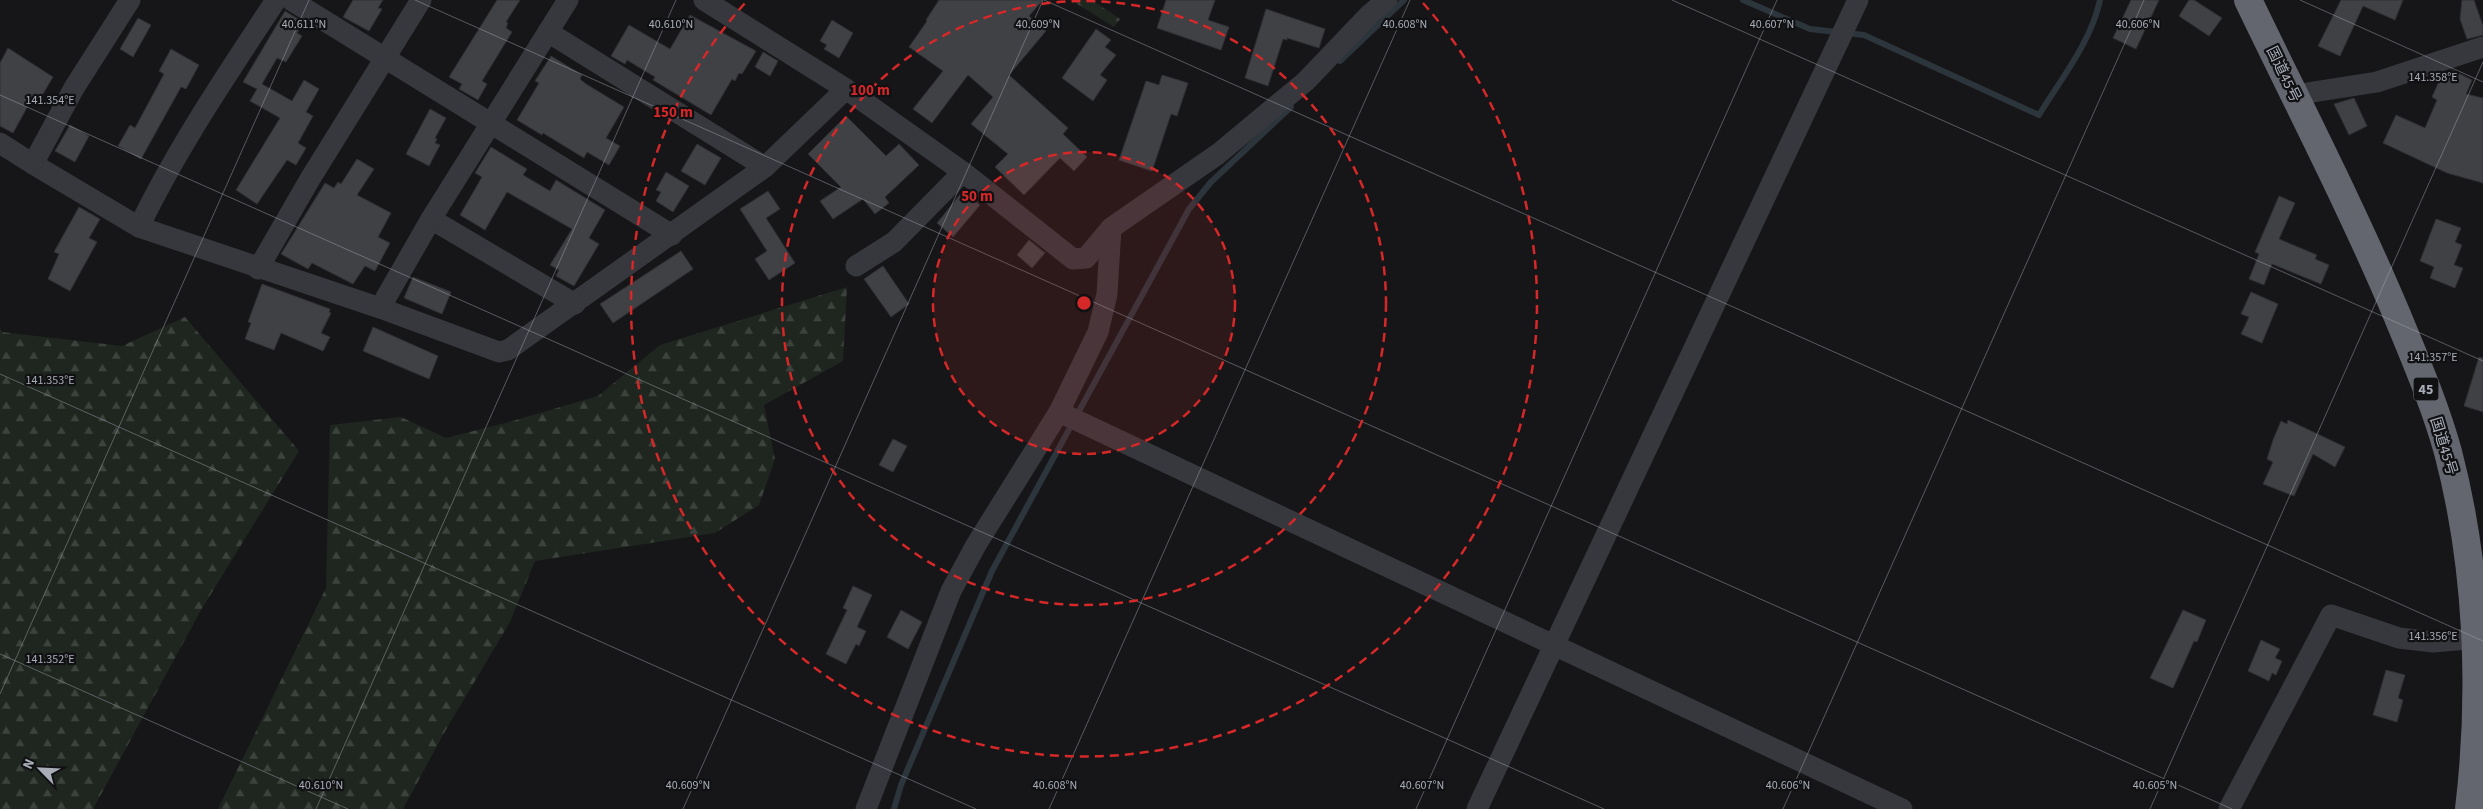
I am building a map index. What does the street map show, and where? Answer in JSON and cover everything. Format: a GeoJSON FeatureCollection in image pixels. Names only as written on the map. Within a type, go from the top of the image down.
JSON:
{"type":"FeatureCollection","features":[{"type":"Feature","properties":{"kind":"highway","name":"国道45号"},"geometry":{"type":"LineString","coordinates":[[2248,0],[2375,264],[2417,363],[2447,450],[2468,535],[2481,635],[2474,780],[2469,809]]}},
{"type":"Feature","properties":{"kind":"street"},"geometry":{"type":"LineString","coordinates":[[33,164],[74,88],[130,0]]}},
{"type":"Feature","properties":{"kind":"street"},"geometry":{"type":"LineString","coordinates":[[139,227],[154,197],[276,0]]}},
{"type":"Feature","properties":{"kind":"street"},"geometry":{"type":"LineString","coordinates":[[291,0],[490,124],[672,234]]}},
{"type":"Feature","properties":{"kind":"street"},"geometry":{"type":"LineString","coordinates":[[258,268],[421,0]]}},
{"type":"Feature","properties":{"kind":"street"},"geometry":{"type":"LineString","coordinates":[[380,308],[431,219],[568,0]]}},
{"type":"Feature","properties":{"kind":"street"},"geometry":{"type":"LineString","coordinates":[[713,2],[846,89],[963,172],[1073,259],[1086,258],[1111,228],[1218,154],[1240,136],[1306,81],[1370,14],[1387,0]]}},
{"type":"Feature","properties":{"kind":"street"},"geometry":{"type":"LineString","coordinates":[[1477,809],[1858,0]]}},
{"type":"Feature","properties":{"kind":"street"},"geometry":{"type":"LineString","coordinates":[[548,32],[765,167]]}},
{"type":"Feature","properties":{"kind":"street"},"geometry":{"type":"LineString","coordinates":[[2294,95],[2377,82],[2483,48]]}},
{"type":"Feature","properties":{"kind":"street"},"geometry":{"type":"LineString","coordinates":[[0,143],[139,227],[380,308],[499,352],[508,350],[765,167],[846,89]]}},
{"type":"Feature","properties":{"kind":"street"},"geometry":{"type":"LineString","coordinates":[[856,266],[894,242],[963,172]]}},
{"type":"Feature","properties":{"kind":"street"},"geometry":{"type":"LineString","coordinates":[[431,219],[574,304]]}},
{"type":"Feature","properties":{"kind":"street"},"geometry":{"type":"LineString","coordinates":[[866,809],[951,592],[976,545],[1059,412],[1098,332],[1108,294],[1111,228]]}},
{"type":"Feature","properties":{"kind":"street"},"geometry":{"type":"LineString","coordinates":[[1059,412],[1902,809]]}},
{"type":"Feature","properties":{"kind":"street"},"geometry":{"type":"LineString","coordinates":[[2229,809],[2331,615],[2399,638],[2434,642],[2481,635]]}},
{"type":"Feature","properties":{"kind":"green space"},"geometry":{"type":"Polygon","coordinates":[[[1071,0],[1092,0],[1120,19],[1114,27],[1071,0]]]}},
{"type":"Feature","properties":{"kind":"green space"},"geometry":{"type":"Polygon","coordinates":[[[847,287],[843,361],[764,405],[775,459],[759,505],[715,533],[535,561],[510,622],[444,733],[403,809],[218,809],[326,588],[330,425],[401,417],[446,438],[509,422],[598,396],[660,345],[847,287]]]}},
{"type":"Feature","properties":{"kind":"green space"},"geometry":{"type":"Polygon","coordinates":[[[185,317],[299,451],[201,610],[93,809],[0,809],[0,328],[2,332],[122,346],[185,317]]]}},
{"type":"Feature","properties":{"kind":"building"},"geometry":{"type":"Polygon","coordinates":[[[353,0],[383,0],[378,8],[382,9],[369,31],[343,17],[353,0]]]}},
{"type":"Feature","properties":{"kind":"building"},"geometry":{"type":"Polygon","coordinates":[[[497,0],[520,0],[506,22],[508,23],[506,28],[512,32],[482,81],[487,84],[478,100],[459,89],[462,84],[449,77],[497,0]]]}},
{"type":"Feature","properties":{"kind":"building"},"geometry":{"type":"Polygon","coordinates":[[[939,0],[1043,0],[1029,16],[1046,31],[1009,75],[1068,128],[1063,134],[1087,157],[1074,171],[1060,158],[1024,195],[995,167],[1008,154],[971,124],[993,97],[968,75],[932,123],[913,109],[943,71],[909,47],[939,0]]]}},
{"type":"Feature","properties":{"kind":"building"},"geometry":{"type":"Polygon","coordinates":[[[1166,0],[1215,0],[1208,20],[1229,27],[1221,50],[1157,28],[1166,0]]]}},
{"type":"Feature","properties":{"kind":"building"},"geometry":{"type":"Polygon","coordinates":[[[2131,0],[2159,0],[2136,49],[2113,38],[2131,0]]]}},
{"type":"Feature","properties":{"kind":"building"},"geometry":{"type":"Polygon","coordinates":[[[2189,0],[2194,0],[2222,18],[2209,36],[2179,16],[2189,0]]]}},
{"type":"Feature","properties":{"kind":"building"},"geometry":{"type":"Polygon","coordinates":[[[2341,0],[2403,0],[2395,20],[2363,6],[2340,56],[2318,46],[2341,0]]]}},
{"type":"Feature","properties":{"kind":"building"},"geometry":{"type":"Polygon","coordinates":[[[2462,0],[2474,0],[2483,26],[2483,35],[2467,39],[2460,19],[2462,0]]]}},
{"type":"Feature","properties":{"kind":"building"},"geometry":{"type":"Polygon","coordinates":[[[1266,9],[1325,29],[1319,48],[1287,38],[1287,40],[1283,39],[1268,86],[1245,78],[1266,9]]]}},
{"type":"Feature","properties":{"kind":"building"},"geometry":{"type":"Polygon","coordinates":[[[285,11],[303,22],[297,33],[302,36],[286,62],[277,58],[262,84],[292,101],[304,80],[319,89],[306,112],[313,116],[298,143],[306,148],[296,165],[287,160],[257,204],[236,190],[280,118],[250,101],[257,89],[243,82],[285,11]]]}},
{"type":"Feature","properties":{"kind":"building"},"geometry":{"type":"Polygon","coordinates":[[[690,15],[756,51],[742,74],[739,73],[735,81],[732,79],[711,115],[653,80],[655,77],[627,60],[625,64],[611,56],[629,25],[670,49],[690,15]]]}},
{"type":"Feature","properties":{"kind":"building"},"geometry":{"type":"Polygon","coordinates":[[[138,18],[151,25],[133,57],[120,49],[138,18]]]}},
{"type":"Feature","properties":{"kind":"building"},"geometry":{"type":"Polygon","coordinates":[[[832,20],[853,33],[839,58],[824,49],[827,45],[820,41],[832,20]]]}},
{"type":"Feature","properties":{"kind":"building"},"geometry":{"type":"Polygon","coordinates":[[[1096,29],[1111,40],[1105,47],[1116,55],[1100,75],[1107,80],[1093,101],[1062,78],[1096,29]]]}},
{"type":"Feature","properties":{"kind":"building"},"geometry":{"type":"Polygon","coordinates":[[[8,48],[53,77],[40,99],[34,95],[13,133],[0,126],[0,63],[8,48]]]}},
{"type":"Feature","properties":{"kind":"building"},"geometry":{"type":"Polygon","coordinates":[[[171,49],[199,65],[186,89],[181,87],[141,159],[118,146],[130,125],[135,128],[164,74],[159,71],[171,49]]]}},
{"type":"Feature","properties":{"kind":"building"},"geometry":{"type":"Polygon","coordinates":[[[763,52],[778,61],[770,76],[755,67],[763,52]]]}},
{"type":"Feature","properties":{"kind":"building"},"geometry":{"type":"Polygon","coordinates":[[[551,56],[582,75],[580,79],[586,84],[624,107],[606,138],[620,146],[609,165],[587,152],[584,158],[543,133],[542,135],[517,120],[539,83],[535,81],[551,56]]]}},
{"type":"Feature","properties":{"kind":"building"},"geometry":{"type":"Polygon","coordinates":[[[2452,70],[2472,80],[2466,94],[2483,98],[2483,183],[2447,173],[2383,143],[2396,115],[2425,128],[2437,100],[2432,97],[2441,77],[2447,79],[2452,70]]]}},
{"type":"Feature","properties":{"kind":"building"},"geometry":{"type":"Polygon","coordinates":[[[1162,75],[1188,83],[1177,116],[1171,114],[1152,171],[1119,160],[1146,81],[1159,85],[1162,75]]]}},
{"type":"Feature","properties":{"kind":"building"},"geometry":{"type":"Polygon","coordinates":[[[2354,98],[2367,126],[2349,135],[2334,104],[2354,98]]]}},
{"type":"Feature","properties":{"kind":"building"},"geometry":{"type":"Polygon","coordinates":[[[430,109],[446,118],[435,138],[437,139],[435,143],[440,145],[429,166],[406,154],[430,109]]]}},
{"type":"Feature","properties":{"kind":"building"},"geometry":{"type":"Polygon","coordinates":[[[846,116],[886,156],[899,144],[919,165],[885,197],[889,203],[875,214],[863,199],[833,219],[820,201],[841,187],[808,154],[846,116]]]}},
{"type":"Feature","properties":{"kind":"building"},"geometry":{"type":"Polygon","coordinates":[[[70,125],[89,136],[75,162],[55,151],[70,125]]]}},
{"type":"Feature","properties":{"kind":"building"},"geometry":{"type":"Polygon","coordinates":[[[697,144],[721,158],[705,185],[681,171],[697,144]]]}},
{"type":"Feature","properties":{"kind":"building"},"geometry":{"type":"Polygon","coordinates":[[[491,147],[527,169],[523,175],[550,191],[556,180],[605,210],[589,238],[599,244],[574,286],[556,276],[559,270],[550,265],[572,229],[507,192],[485,230],[460,215],[482,177],[475,173],[491,147]]]}},
{"type":"Feature","properties":{"kind":"building"},"geometry":{"type":"Polygon","coordinates":[[[357,159],[374,169],[357,195],[391,213],[378,237],[390,243],[375,271],[365,266],[353,284],[312,263],[308,269],[281,254],[325,183],[334,188],[338,182],[341,184],[357,159]]]}},
{"type":"Feature","properties":{"kind":"building"},"geometry":{"type":"Polygon","coordinates":[[[666,172],[689,186],[673,212],[656,201],[661,192],[656,190],[666,172]]]}},
{"type":"Feature","properties":{"kind":"building"},"geometry":{"type":"Polygon","coordinates":[[[768,191],[780,209],[766,218],[795,263],[769,280],[755,259],[767,251],[740,209],[768,191]]]}},
{"type":"Feature","properties":{"kind":"building"},"geometry":{"type":"Polygon","coordinates":[[[963,191],[980,205],[953,237],[937,223],[963,191]]]}},
{"type":"Feature","properties":{"kind":"building"},"geometry":{"type":"Polygon","coordinates":[[[2279,196],[2295,203],[2279,239],[2317,255],[2315,259],[2329,265],[2321,284],[2272,264],[2264,285],[2249,279],[2259,254],[2255,252],[2279,196]]]}},
{"type":"Feature","properties":{"kind":"building"},"geometry":{"type":"Polygon","coordinates":[[[79,207],[100,219],[89,238],[97,242],[70,291],[48,279],[59,254],[54,252],[79,207]]]}},
{"type":"Feature","properties":{"kind":"building"},"geometry":{"type":"Polygon","coordinates":[[[2436,219],[2461,228],[2455,242],[2462,245],[2454,265],[2463,268],[2455,288],[2430,278],[2434,267],[2420,261],[2436,219]]]}},
{"type":"Feature","properties":{"kind":"building"},"geometry":{"type":"Polygon","coordinates":[[[1029,240],[1045,253],[1032,268],[1017,255],[1029,240]]]}},
{"type":"Feature","properties":{"kind":"building"},"geometry":{"type":"Polygon","coordinates":[[[681,251],[693,269],[613,323],[600,304],[681,251]]]}},
{"type":"Feature","properties":{"kind":"building"},"geometry":{"type":"Polygon","coordinates":[[[883,266],[909,304],[891,317],[864,279],[883,266]]]}},
{"type":"Feature","properties":{"kind":"building"},"geometry":{"type":"Polygon","coordinates":[[[413,277],[451,292],[442,314],[404,298],[413,277]]]}},
{"type":"Feature","properties":{"kind":"building"},"geometry":{"type":"Polygon","coordinates":[[[262,284],[330,309],[329,312],[331,313],[321,333],[330,337],[323,351],[281,333],[274,350],[245,339],[251,323],[248,322],[262,284]]]}},
{"type":"Feature","properties":{"kind":"building"},"geometry":{"type":"Polygon","coordinates":[[[2251,292],[2278,304],[2262,343],[2241,334],[2249,317],[2241,314],[2251,292]]]}},
{"type":"Feature","properties":{"kind":"building"},"geometry":{"type":"Polygon","coordinates":[[[373,327],[438,356],[429,379],[363,351],[373,327]]]}},
{"type":"Feature","properties":{"kind":"building"},"geometry":{"type":"Polygon","coordinates":[[[2479,357],[2483,358],[2483,412],[2464,406],[2479,357]]]}},
{"type":"Feature","properties":{"kind":"building"},"geometry":{"type":"Polygon","coordinates":[[[2288,420],[2345,447],[2335,467],[2313,454],[2294,496],[2263,484],[2273,462],[2267,459],[2273,440],[2281,421],[2287,424],[2288,420]]]}},
{"type":"Feature","properties":{"kind":"building"},"geometry":{"type":"Polygon","coordinates":[[[893,439],[907,446],[893,472],[879,465],[893,439]]]}},
{"type":"Feature","properties":{"kind":"building"},"geometry":{"type":"Polygon","coordinates":[[[853,586],[872,595],[857,627],[866,631],[859,646],[856,644],[846,664],[826,654],[847,610],[843,608],[853,586]]]}},
{"type":"Feature","properties":{"kind":"building"},"geometry":{"type":"Polygon","coordinates":[[[901,610],[922,622],[908,649],[887,637],[901,610]]]}},
{"type":"Feature","properties":{"kind":"building"},"geometry":{"type":"Polygon","coordinates":[[[2183,610],[2206,620],[2197,642],[2194,641],[2173,688],[2150,678],[2183,610]]]}},
{"type":"Feature","properties":{"kind":"building"},"geometry":{"type":"Polygon","coordinates":[[[2261,640],[2280,649],[2275,658],[2282,661],[2276,675],[2272,673],[2269,681],[2248,671],[2261,640]]]}},
{"type":"Feature","properties":{"kind":"building"},"geometry":{"type":"Polygon","coordinates":[[[2386,670],[2405,675],[2398,698],[2403,700],[2397,722],[2373,715],[2386,670]]]}},
{"type":"Feature","properties":{"kind":"waterway"},"geometry":{"type":"LineString","coordinates":[[1340,61],[1404,0]]}},
{"type":"Feature","properties":{"kind":"waterway"},"geometry":{"type":"LineString","coordinates":[[1743,0],[1810,29],[1864,35],[2039,115],[2083,45],[2096,16],[2100,0]]}},
{"type":"Feature","properties":{"kind":"waterway"},"geometry":{"type":"LineString","coordinates":[[894,809],[901,785],[992,571],[1189,209],[1211,182],[1291,107]]}}]}
